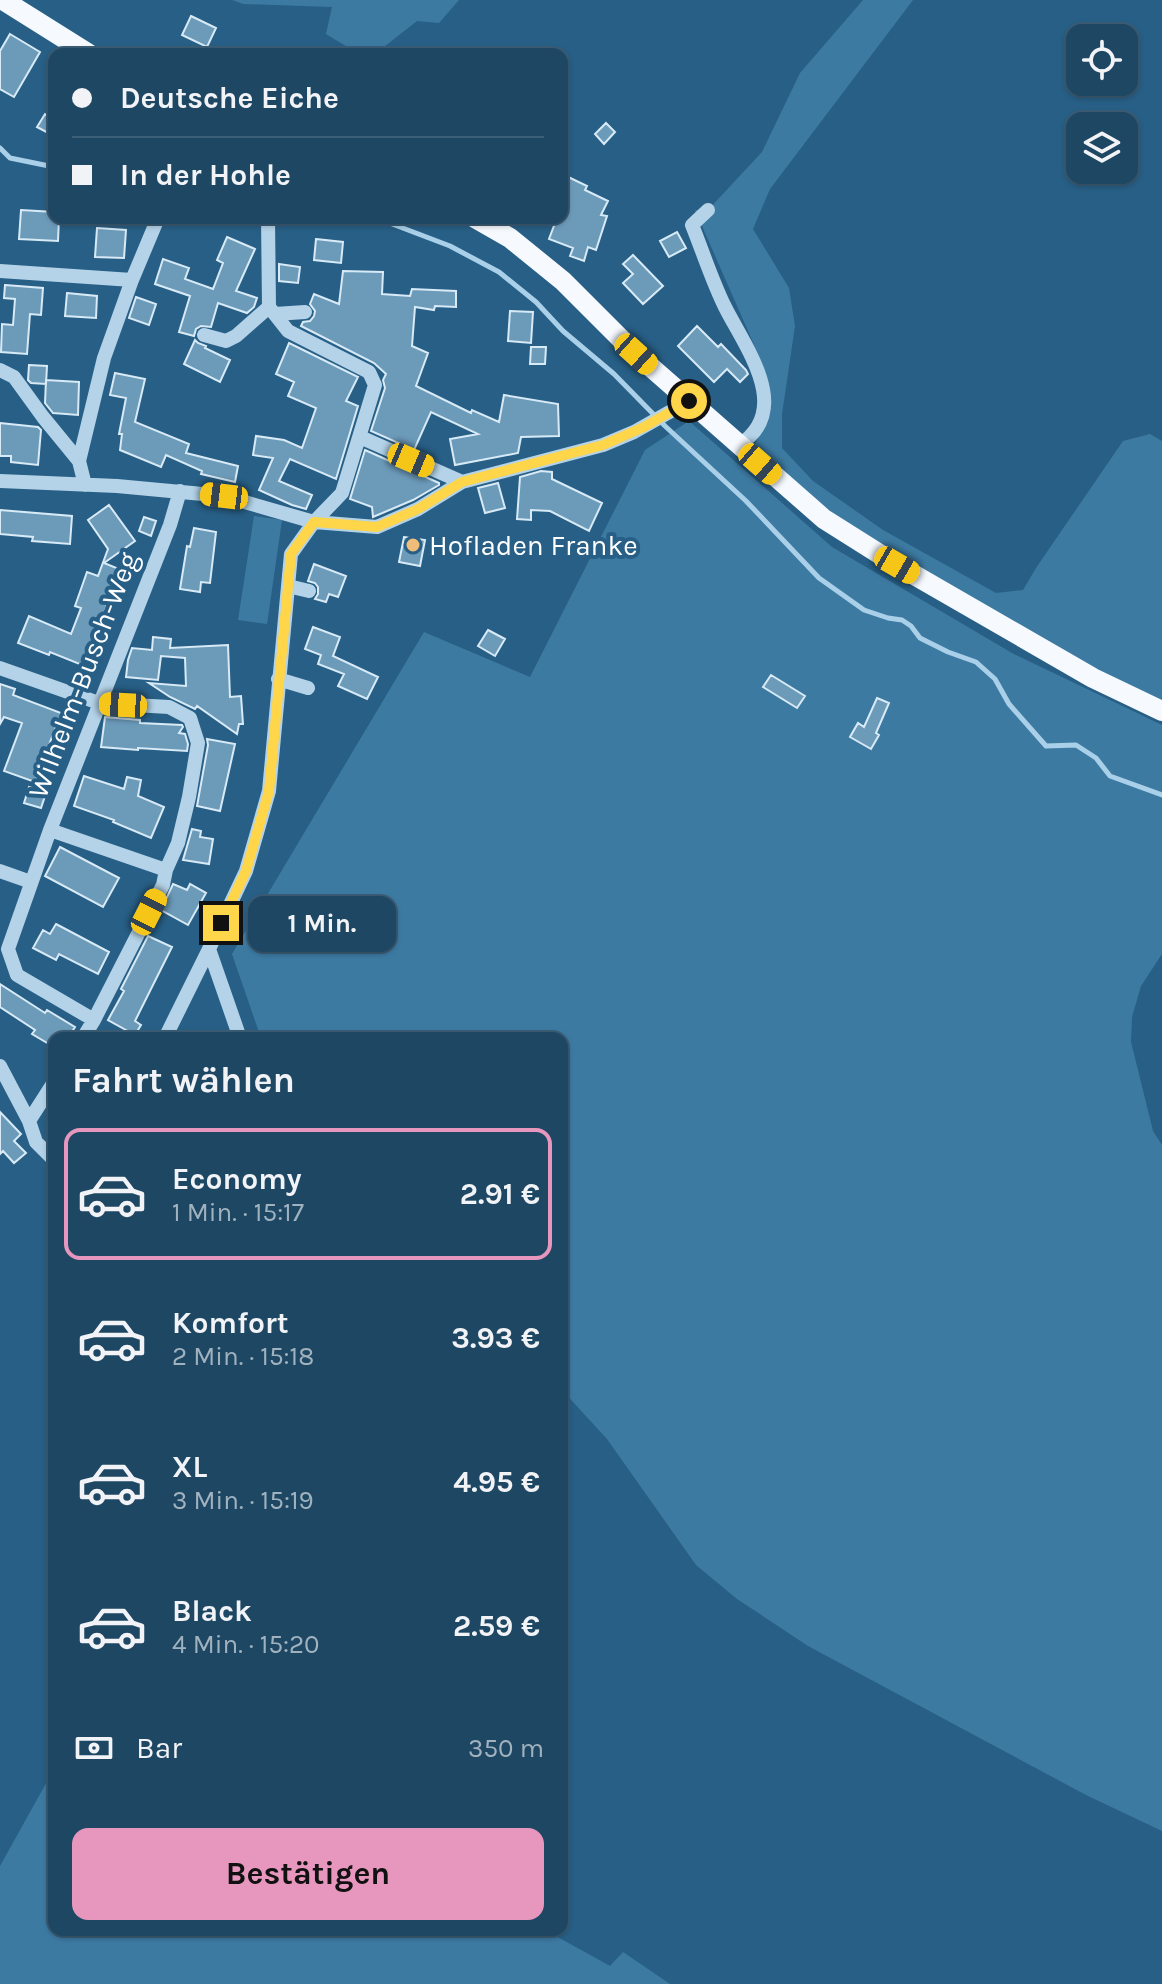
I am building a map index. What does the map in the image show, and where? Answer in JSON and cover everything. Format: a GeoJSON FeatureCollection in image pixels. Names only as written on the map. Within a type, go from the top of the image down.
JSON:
{"type":"FeatureCollection","features":[{"type":"Feature","properties":{"kind":"main road"},"geometry":{"type":"LineString","coordinates":[[3,0],[79,48]]}},
{"type":"Feature","properties":{"kind":"main road"},"geometry":{"type":"LineString","coordinates":[[486,224],[510,238],[563,281],[636,354],[824,519],[897,565],[1093,678],[1162,711]]}},
{"type":"Feature","properties":{"kind":"street"},"geometry":{"type":"LineString","coordinates":[[708,210],[692,225],[724,305],[751,352],[766,402],[760,421],[748,440],[739,445]]}},
{"type":"Feature","properties":{"kind":"street"},"geometry":{"type":"LineString","coordinates":[[79,461],[104,358],[155,224]]}},
{"type":"Feature","properties":{"kind":"street"},"geometry":{"type":"LineString","coordinates":[[168,1032],[246,871],[269,791],[291,554],[314,522],[342,493],[375,385],[369,372],[288,331],[272,311],[268,224]]}},
{"type":"Feature","properties":{"kind":"street"},"geometry":{"type":"LineString","coordinates":[[0,271],[132,280]]}},
{"type":"Feature","properties":{"kind":"street"},"geometry":{"type":"LineString","coordinates":[[204,335],[226,341],[272,311],[305,312]]}},
{"type":"Feature","properties":{"kind":"street"},"geometry":{"type":"LineString","coordinates":[[0,370],[14,377],[79,461],[85,485]]}},
{"type":"Feature","properties":{"kind":"street"},"geometry":{"type":"LineString","coordinates":[[0,481],[224,496],[314,522],[377,527],[418,509],[462,482],[592,448],[644,427],[689,401]]}},
{"type":"Feature","properties":{"kind":"street"},"geometry":{"type":"LineString","coordinates":[[360,437],[462,482]]}},
{"type":"Feature","properties":{"kind":"street","name":"Wilhelm-Busch-Weg"},"geometry":{"type":"LineString","coordinates":[[94,1020],[17,975],[8,949],[50,830],[170,525],[180,491]]}},
{"type":"Feature","properties":{"kind":"street"},"geometry":{"type":"LineString","coordinates":[[288,586],[309,591]]}},
{"type":"Feature","properties":{"kind":"street"},"geometry":{"type":"LineString","coordinates":[[0,668],[99,703],[169,707],[190,718],[198,743],[178,843],[163,885],[87,1032]]}},
{"type":"Feature","properties":{"kind":"street"},"geometry":{"type":"LineString","coordinates":[[278,679],[308,688]]}},
{"type":"Feature","properties":{"kind":"street"},"geometry":{"type":"LineString","coordinates":[[50,830],[166,870]]}},
{"type":"Feature","properties":{"kind":"street"},"geometry":{"type":"LineString","coordinates":[[0,871],[31,882]]}},
{"type":"Feature","properties":{"kind":"street"},"geometry":{"type":"LineString","coordinates":[[209,949],[238,1032]]}},
{"type":"Feature","properties":{"kind":"street"},"geometry":{"type":"LineString","coordinates":[[0,1066],[29,1121],[36,1142],[48,1154]]}},
{"type":"Feature","properties":{"kind":"street"},"geometry":{"type":"LineString","coordinates":[[29,1121],[48,1091]]}},
{"type":"Feature","properties":{"kind":"shaded area"},"geometry":{"type":"Polygon","coordinates":[[[232,0],[459,0],[439,23],[417,21],[383,48],[349,48],[326,34],[332,7],[243,4],[232,0]]]}},
{"type":"Feature","properties":{"kind":"shaded area"},"geometry":{"type":"Polygon","coordinates":[[[863,0],[913,0],[770,189],[753,229],[789,288],[795,326],[782,414],[782,448],[813,481],[883,530],[996,593],[1023,590],[1123,441],[1150,434],[1162,441],[1162,702],[1072,656],[845,523],[753,448],[771,411],[759,356],[695,210],[708,210],[762,152],[800,73],[863,0]]]}},
{"type":"Feature","properties":{"kind":"shaded area"},"geometry":{"type":"Polygon","coordinates":[[[689,421],[832,547],[1012,653],[1162,725],[1162,954],[1141,986],[1132,1017],[1131,1042],[1153,1131],[1162,1145],[1162,1831],[1086,1795],[808,1646],[737,1599],[696,1565],[607,1439],[568,1397],[568,1032],[259,1032],[232,954],[424,632],[530,677],[645,450],[689,421]]]}},
{"type":"Feature","properties":{"kind":"shaded area"},"geometry":{"type":"Polygon","coordinates":[[[254,516],[282,520],[267,624],[238,620],[254,516]]]}},
{"type":"Feature","properties":{"kind":"shaded area"},"geometry":{"type":"Polygon","coordinates":[[[48,1780],[48,1936],[556,1936],[610,1966],[623,1952],[670,1984],[0,1984],[0,1866],[48,1780]]]}},
{"type":"Feature","properties":{"kind":"building"},"geometry":{"type":"Polygon","coordinates":[[[191,16],[216,28],[207,47],[182,35],[191,16]]]}},
{"type":"Feature","properties":{"kind":"building"},"geometry":{"type":"Polygon","coordinates":[[[10,34],[40,52],[14,97],[0,89],[0,51],[10,34]]]}},
{"type":"Feature","properties":{"kind":"building"},"geometry":{"type":"Polygon","coordinates":[[[45,114],[48,116],[48,133],[37,127],[45,114]]]}},
{"type":"Feature","properties":{"kind":"building"},"geometry":{"type":"Polygon","coordinates":[[[606,123],[615,132],[604,144],[595,134],[606,123]]]}},
{"type":"Feature","properties":{"kind":"building"},"geometry":{"type":"Polygon","coordinates":[[[568,177],[587,186],[585,190],[608,201],[601,215],[607,216],[596,250],[588,247],[584,261],[570,256],[573,248],[549,239],[555,224],[568,224],[568,177]]]}},
{"type":"Feature","properties":{"kind":"building"},"geometry":{"type":"Polygon","coordinates":[[[21,210],[48,212],[48,224],[59,224],[58,241],[19,239],[21,210]]]}},
{"type":"Feature","properties":{"kind":"building"},"geometry":{"type":"Polygon","coordinates":[[[97,228],[126,230],[124,258],[95,257],[97,228]]]}},
{"type":"Feature","properties":{"kind":"building"},"geometry":{"type":"Polygon","coordinates":[[[677,232],[686,248],[669,257],[660,241],[677,232]]]}},
{"type":"Feature","properties":{"kind":"building"},"geometry":{"type":"Polygon","coordinates":[[[227,237],[255,249],[236,291],[257,298],[254,307],[247,313],[218,303],[211,327],[201,326],[194,336],[179,332],[190,296],[155,284],[163,259],[189,268],[185,279],[213,289],[223,263],[217,260],[227,237]]]}},
{"type":"Feature","properties":{"kind":"building"},"geometry":{"type":"Polygon","coordinates":[[[316,239],[343,242],[341,263],[314,260],[316,239]]]}},
{"type":"Feature","properties":{"kind":"building"},"geometry":{"type":"Polygon","coordinates":[[[633,255],[663,286],[643,304],[623,283],[633,274],[623,264],[633,255]]]}},
{"type":"Feature","properties":{"kind":"building"},"geometry":{"type":"Polygon","coordinates":[[[279,264],[300,267],[298,283],[279,281],[279,264]]]}},
{"type":"Feature","properties":{"kind":"building"},"geometry":{"type":"Polygon","coordinates":[[[343,271],[383,272],[382,294],[410,296],[412,289],[456,291],[456,307],[435,306],[434,310],[415,307],[412,346],[428,353],[416,386],[471,413],[472,410],[499,422],[504,395],[558,404],[559,436],[521,437],[518,453],[455,465],[450,439],[478,434],[431,412],[414,450],[371,431],[385,388],[383,380],[386,374],[374,363],[301,326],[314,316],[315,311],[310,304],[314,294],[339,304],[343,271]]]}},
{"type":"Feature","properties":{"kind":"building"},"geometry":{"type":"Polygon","coordinates":[[[5,285],[43,288],[41,315],[30,314],[27,354],[1,352],[2,324],[13,325],[15,299],[4,298],[5,285]]]}},
{"type":"Feature","properties":{"kind":"building"},"geometry":{"type":"Polygon","coordinates":[[[67,293],[97,296],[96,318],[65,316],[67,293]]]}},
{"type":"Feature","properties":{"kind":"building"},"geometry":{"type":"Polygon","coordinates":[[[136,297],[156,304],[149,325],[129,318],[136,297]]]}},
{"type":"Feature","properties":{"kind":"building"},"geometry":{"type":"Polygon","coordinates":[[[510,311],[533,312],[531,343],[508,341],[510,311]]]}},
{"type":"Feature","properties":{"kind":"building"},"geometry":{"type":"Polygon","coordinates":[[[697,326],[718,347],[721,344],[746,370],[748,374],[740,382],[727,369],[714,382],[678,346],[697,326]]]}},
{"type":"Feature","properties":{"kind":"building"},"geometry":{"type":"Polygon","coordinates":[[[195,340],[230,360],[220,382],[184,364],[195,340]]]}},
{"type":"Feature","properties":{"kind":"building"},"geometry":{"type":"Polygon","coordinates":[[[289,343],[358,377],[346,401],[358,406],[336,479],[290,459],[279,481],[312,495],[306,509],[259,490],[273,458],[253,455],[256,436],[284,440],[302,448],[316,408],[288,396],[294,382],[276,374],[289,343]]]}},
{"type":"Feature","properties":{"kind":"building"},"geometry":{"type":"Polygon","coordinates":[[[531,347],[546,347],[545,364],[530,364],[531,347]]]}},
{"type":"Feature","properties":{"kind":"building"},"geometry":{"type":"Polygon","coordinates":[[[29,365],[47,366],[46,384],[28,380],[29,365]]]}},
{"type":"Feature","properties":{"kind":"building"},"geometry":{"type":"Polygon","coordinates":[[[115,373],[145,379],[135,422],[189,444],[186,453],[238,466],[235,482],[201,474],[202,471],[166,455],[161,467],[120,450],[122,434],[119,434],[126,398],[110,395],[115,373]]]}},
{"type":"Feature","properties":{"kind":"building"},"geometry":{"type":"Polygon","coordinates":[[[46,380],[79,382],[78,415],[53,413],[45,403],[46,380]]]}},
{"type":"Feature","properties":{"kind":"building"},"geometry":{"type":"Polygon","coordinates":[[[0,423],[38,427],[41,430],[38,465],[11,462],[11,456],[0,456],[0,423]]]}},
{"type":"Feature","properties":{"kind":"building"},"geometry":{"type":"Polygon","coordinates":[[[365,450],[439,485],[373,517],[372,507],[350,499],[365,450]]]}},
{"type":"Feature","properties":{"kind":"building"},"geometry":{"type":"Polygon","coordinates":[[[541,471],[552,472],[552,479],[602,503],[589,531],[550,511],[531,510],[531,520],[517,519],[520,477],[541,471]]]}},
{"type":"Feature","properties":{"kind":"building"},"geometry":{"type":"Polygon","coordinates":[[[498,483],[505,508],[485,513],[478,488],[498,483]]]}},
{"type":"Feature","properties":{"kind":"building"},"geometry":{"type":"Polygon","coordinates":[[[109,505],[135,541],[104,563],[119,569],[98,631],[106,634],[92,669],[18,643],[29,616],[71,634],[81,608],[75,606],[87,572],[98,576],[108,549],[88,520],[109,505]]]}},
{"type":"Feature","properties":{"kind":"building"},"geometry":{"type":"Polygon","coordinates":[[[0,510],[72,516],[70,544],[32,541],[33,537],[0,534],[0,510]]]}},
{"type":"Feature","properties":{"kind":"building"},"geometry":{"type":"Polygon","coordinates":[[[144,517],[156,521],[151,536],[139,531],[144,517]]]}},
{"type":"Feature","properties":{"kind":"building"},"geometry":{"type":"Polygon","coordinates":[[[194,528],[216,532],[210,583],[201,582],[200,592],[180,589],[187,546],[190,547],[194,528]]]}},
{"type":"Feature","properties":{"kind":"building"},"geometry":{"type":"Polygon","coordinates":[[[404,537],[425,540],[420,566],[399,562],[404,537]]]}},
{"type":"Feature","properties":{"kind":"building"},"geometry":{"type":"Polygon","coordinates":[[[314,564],[346,576],[338,597],[329,594],[326,602],[315,599],[318,587],[308,581],[314,564]]]}},
{"type":"Feature","properties":{"kind":"building"},"geometry":{"type":"Polygon","coordinates":[[[313,627],[340,637],[333,656],[378,677],[367,699],[338,686],[344,674],[318,664],[321,655],[305,649],[313,627]]]}},
{"type":"Feature","properties":{"kind":"building"},"geometry":{"type":"Polygon","coordinates":[[[488,630],[505,639],[495,656],[478,646],[488,630]]]}},
{"type":"Feature","properties":{"kind":"building"},"geometry":{"type":"Polygon","coordinates":[[[153,637],[171,639],[170,648],[228,645],[230,697],[241,696],[243,724],[239,724],[237,734],[197,706],[195,709],[149,683],[186,686],[185,658],[161,656],[158,680],[126,677],[132,648],[152,650],[153,637]]]}},
{"type":"Feature","properties":{"kind":"building"},"geometry":{"type":"Polygon","coordinates":[[[771,675],[805,696],[797,708],[763,687],[771,675]]]}},
{"type":"Feature","properties":{"kind":"building"},"geometry":{"type":"Polygon","coordinates":[[[0,684],[15,689],[13,695],[61,713],[35,782],[4,771],[22,723],[4,717],[0,724],[0,684]]]}},
{"type":"Feature","properties":{"kind":"building"},"geometry":{"type":"Polygon","coordinates":[[[877,698],[889,703],[871,749],[850,737],[858,723],[864,727],[877,698]]]}},
{"type":"Feature","properties":{"kind":"building"},"geometry":{"type":"Polygon","coordinates":[[[105,717],[182,725],[179,733],[185,734],[187,751],[101,747],[105,717]]]}},
{"type":"Feature","properties":{"kind":"building"},"geometry":{"type":"Polygon","coordinates":[[[207,739],[235,744],[220,811],[197,806],[207,739]]]}},
{"type":"Feature","properties":{"kind":"building"},"geometry":{"type":"Polygon","coordinates":[[[84,776],[124,789],[127,777],[141,780],[138,796],[164,807],[151,838],[114,820],[74,806],[84,776]]]}},
{"type":"Feature","properties":{"kind":"building"},"geometry":{"type":"Polygon","coordinates":[[[29,787],[46,793],[41,808],[24,803],[29,787]]]}},
{"type":"Feature","properties":{"kind":"building"},"geometry":{"type":"Polygon","coordinates":[[[192,829],[201,831],[200,837],[213,839],[209,864],[183,860],[192,829]]]}},
{"type":"Feature","properties":{"kind":"building"},"geometry":{"type":"Polygon","coordinates":[[[60,847],[119,878],[103,907],[45,876],[60,847]]]}},
{"type":"Feature","properties":{"kind":"building"},"geometry":{"type":"Polygon","coordinates":[[[173,884],[187,890],[190,884],[206,893],[188,925],[161,910],[173,884]]]}},
{"type":"Feature","properties":{"kind":"building"},"geometry":{"type":"Polygon","coordinates":[[[56,924],[109,952],[98,974],[59,954],[56,960],[33,948],[43,930],[50,934],[56,924]]]}},
{"type":"Feature","properties":{"kind":"building"},"geometry":{"type":"Polygon","coordinates":[[[148,936],[172,947],[135,1021],[141,1025],[137,1032],[130,1032],[108,1020],[124,991],[121,989],[148,936]]]}},
{"type":"Feature","properties":{"kind":"building"},"geometry":{"type":"Polygon","coordinates":[[[0,984],[45,1013],[47,1010],[75,1027],[72,1032],[48,1032],[48,1043],[32,1034],[35,1030],[0,1007],[0,984]]]}},
{"type":"Feature","properties":{"kind":"building"},"geometry":{"type":"Polygon","coordinates":[[[0,1112],[21,1134],[14,1141],[26,1153],[14,1163],[3,1151],[0,1154],[0,1112]]]}},
{"type":"Feature","properties":{"kind":"waterway"},"geometry":{"type":"LineString","coordinates":[[0,148],[10,158],[48,166]]}},
{"type":"Feature","properties":{"kind":"waterway"},"geometry":{"type":"LineString","coordinates":[[392,224],[450,246],[499,272],[536,302],[563,331],[614,374],[746,501],[819,578],[864,610],[902,620],[920,638],[976,662],[995,679],[1009,704],[1046,746],[1076,745],[1096,758],[1110,776],[1162,795]]}},
{"type":"Feature","properties":{"kind":"place","name":"Hofladen Franke"},"geometry":{"type":"Point","coordinates":[413,545]}},
{"type":"Feature","properties":{"kind":"route"},"geometry":{"type":"LineString","coordinates":[[221,923],[246,871],[269,791],[291,554],[314,522],[377,527],[418,509],[462,482],[603,445],[644,427],[689,401]]}}]}
